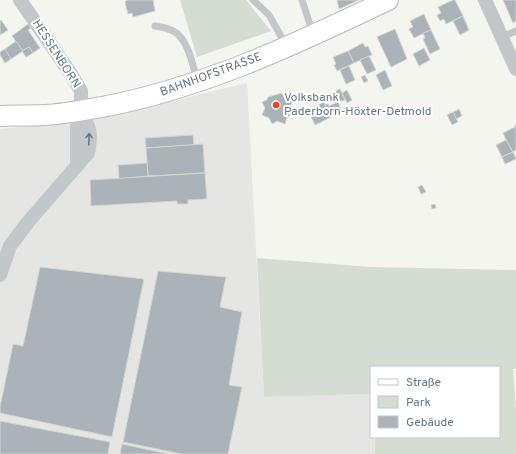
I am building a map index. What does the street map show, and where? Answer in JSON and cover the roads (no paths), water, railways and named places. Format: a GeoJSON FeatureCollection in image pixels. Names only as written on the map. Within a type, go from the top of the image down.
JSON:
{"type":"FeatureCollection","features":[{"type":"Feature","properties":{"kind":"main road","name":"BAHNHOFSTRASSE"},"geometry":{"type":"LineString","coordinates":[[0,116],[46,115],[81,111],[128,102],[198,82],[314,36],[388,0]]}},
{"type":"Feature","properties":{"kind":"street","name":"HESSENBORN"},"geometry":{"type":"LineString","coordinates":[[0,275],[10,246],[28,222],[77,165],[77,127],[81,111],[81,91],[20,0]]}},
{"type":"Feature","properties":{"kind":"street"},"geometry":{"type":"LineString","coordinates":[[485,0],[516,69]]}},
{"type":"Feature","properties":{"kind":"lane"},"geometry":{"type":"LineString","coordinates":[[253,0],[269,15],[287,47]]}},
{"type":"Feature","properties":{"kind":"lane"},"geometry":{"type":"LineString","coordinates":[[302,0],[314,36]]}},
{"type":"Feature","properties":{"kind":"lane"},"geometry":{"type":"LineString","coordinates":[[155,26],[174,31],[180,36],[186,45],[198,82]]}},
{"type":"Feature","properties":{"kind":"lane"},"geometry":{"type":"LineString","coordinates":[[502,37],[516,31]]}},
{"type":"Feature","properties":{"kind":"place","name":"Volksbank Paderborn-Höxter-Detmold"},"geometry":{"type":"Point","coordinates":[276,105]}}]}
